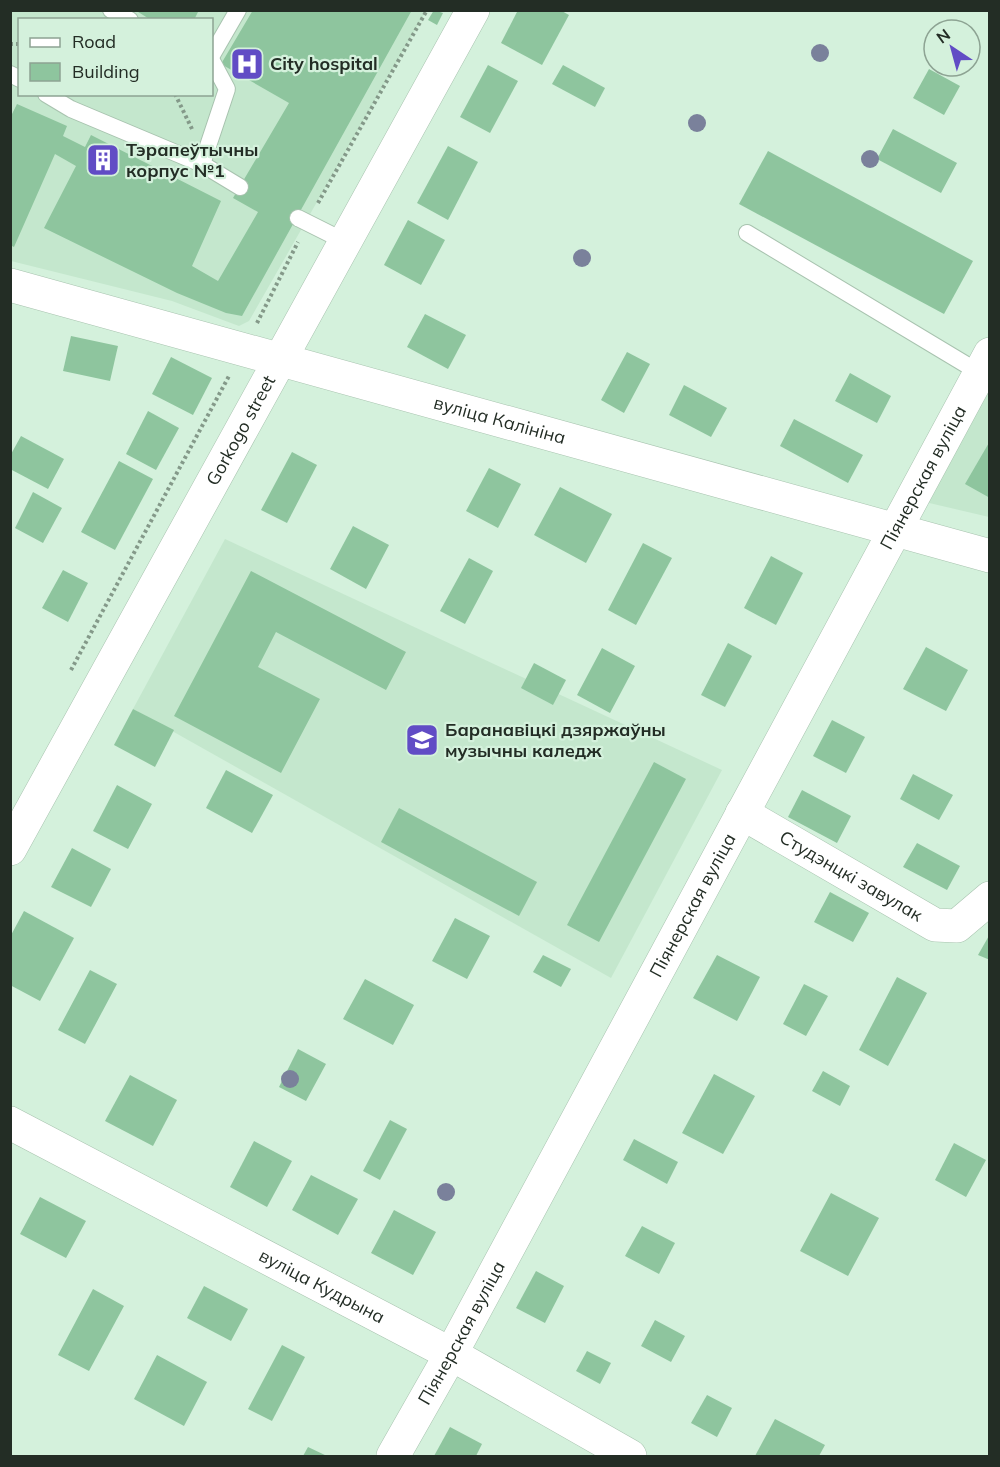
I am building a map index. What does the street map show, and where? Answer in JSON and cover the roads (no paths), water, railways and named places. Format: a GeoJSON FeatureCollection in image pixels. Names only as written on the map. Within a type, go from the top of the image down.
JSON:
{"type":"FeatureCollection","features":[{"type":"Feature","properties":{"kind":"street","name":"Gorkogo street"},"geometry":{"type":"LineString","coordinates":[[10,849],[473,10]]}},
{"type":"Feature","properties":{"kind":"street","name":"вуліца Калініна"},"geometry":{"type":"LineString","coordinates":[[10,285],[990,556]]}},
{"type":"Feature","properties":{"kind":"street","name":"Піянерская вуліца"},"geometry":{"type":"LineString","coordinates":[[393,1456],[451,1354],[985,363]]}},
{"type":"Feature","properties":{"kind":"street","name":"Студэнцкі завулак"},"geometry":{"type":"LineString","coordinates":[[742,813],[935,925],[957,926],[990,898]]}},
{"type":"Feature","properties":{"kind":"street","name":"вуліца Кудрына"},"geometry":{"type":"LineString","coordinates":[[10,1123],[451,1354],[630,1456]]}},
{"type":"Feature","properties":{"kind":"lane"},"geometry":{"type":"LineString","coordinates":[[111,10],[126,18]]}},
{"type":"Feature","properties":{"kind":"lane"},"geometry":{"type":"LineString","coordinates":[[213,53],[238,10]]}},
{"type":"Feature","properties":{"kind":"lane"},"geometry":{"type":"LineString","coordinates":[[202,164],[227,89],[213,63]]}},
{"type":"Feature","properties":{"kind":"lane"},"geometry":{"type":"LineString","coordinates":[[49,96],[71,109],[202,164],[240,187]]}},
{"type":"Feature","properties":{"kind":"lane"},"geometry":{"type":"LineString","coordinates":[[303,220],[346,242]]}},
{"type":"Feature","properties":{"kind":"lane"},"geometry":{"type":"LineString","coordinates":[[747,233],[985,363]]}},
{"type":"Feature","properties":{"kind":"place","name":"City hospital"},"geometry":{"type":"Point","coordinates":[247,64]}},
{"type":"Feature","properties":{"kind":"place","name":"Тэрапеўтычны корпус №1"},"geometry":{"type":"Point","coordinates":[103,160]}},
{"type":"Feature","properties":{"kind":"place","name":"Баранавіцкі дзяржаўны музычны каледж"},"geometry":{"type":"Point","coordinates":[422,740]}}]}
